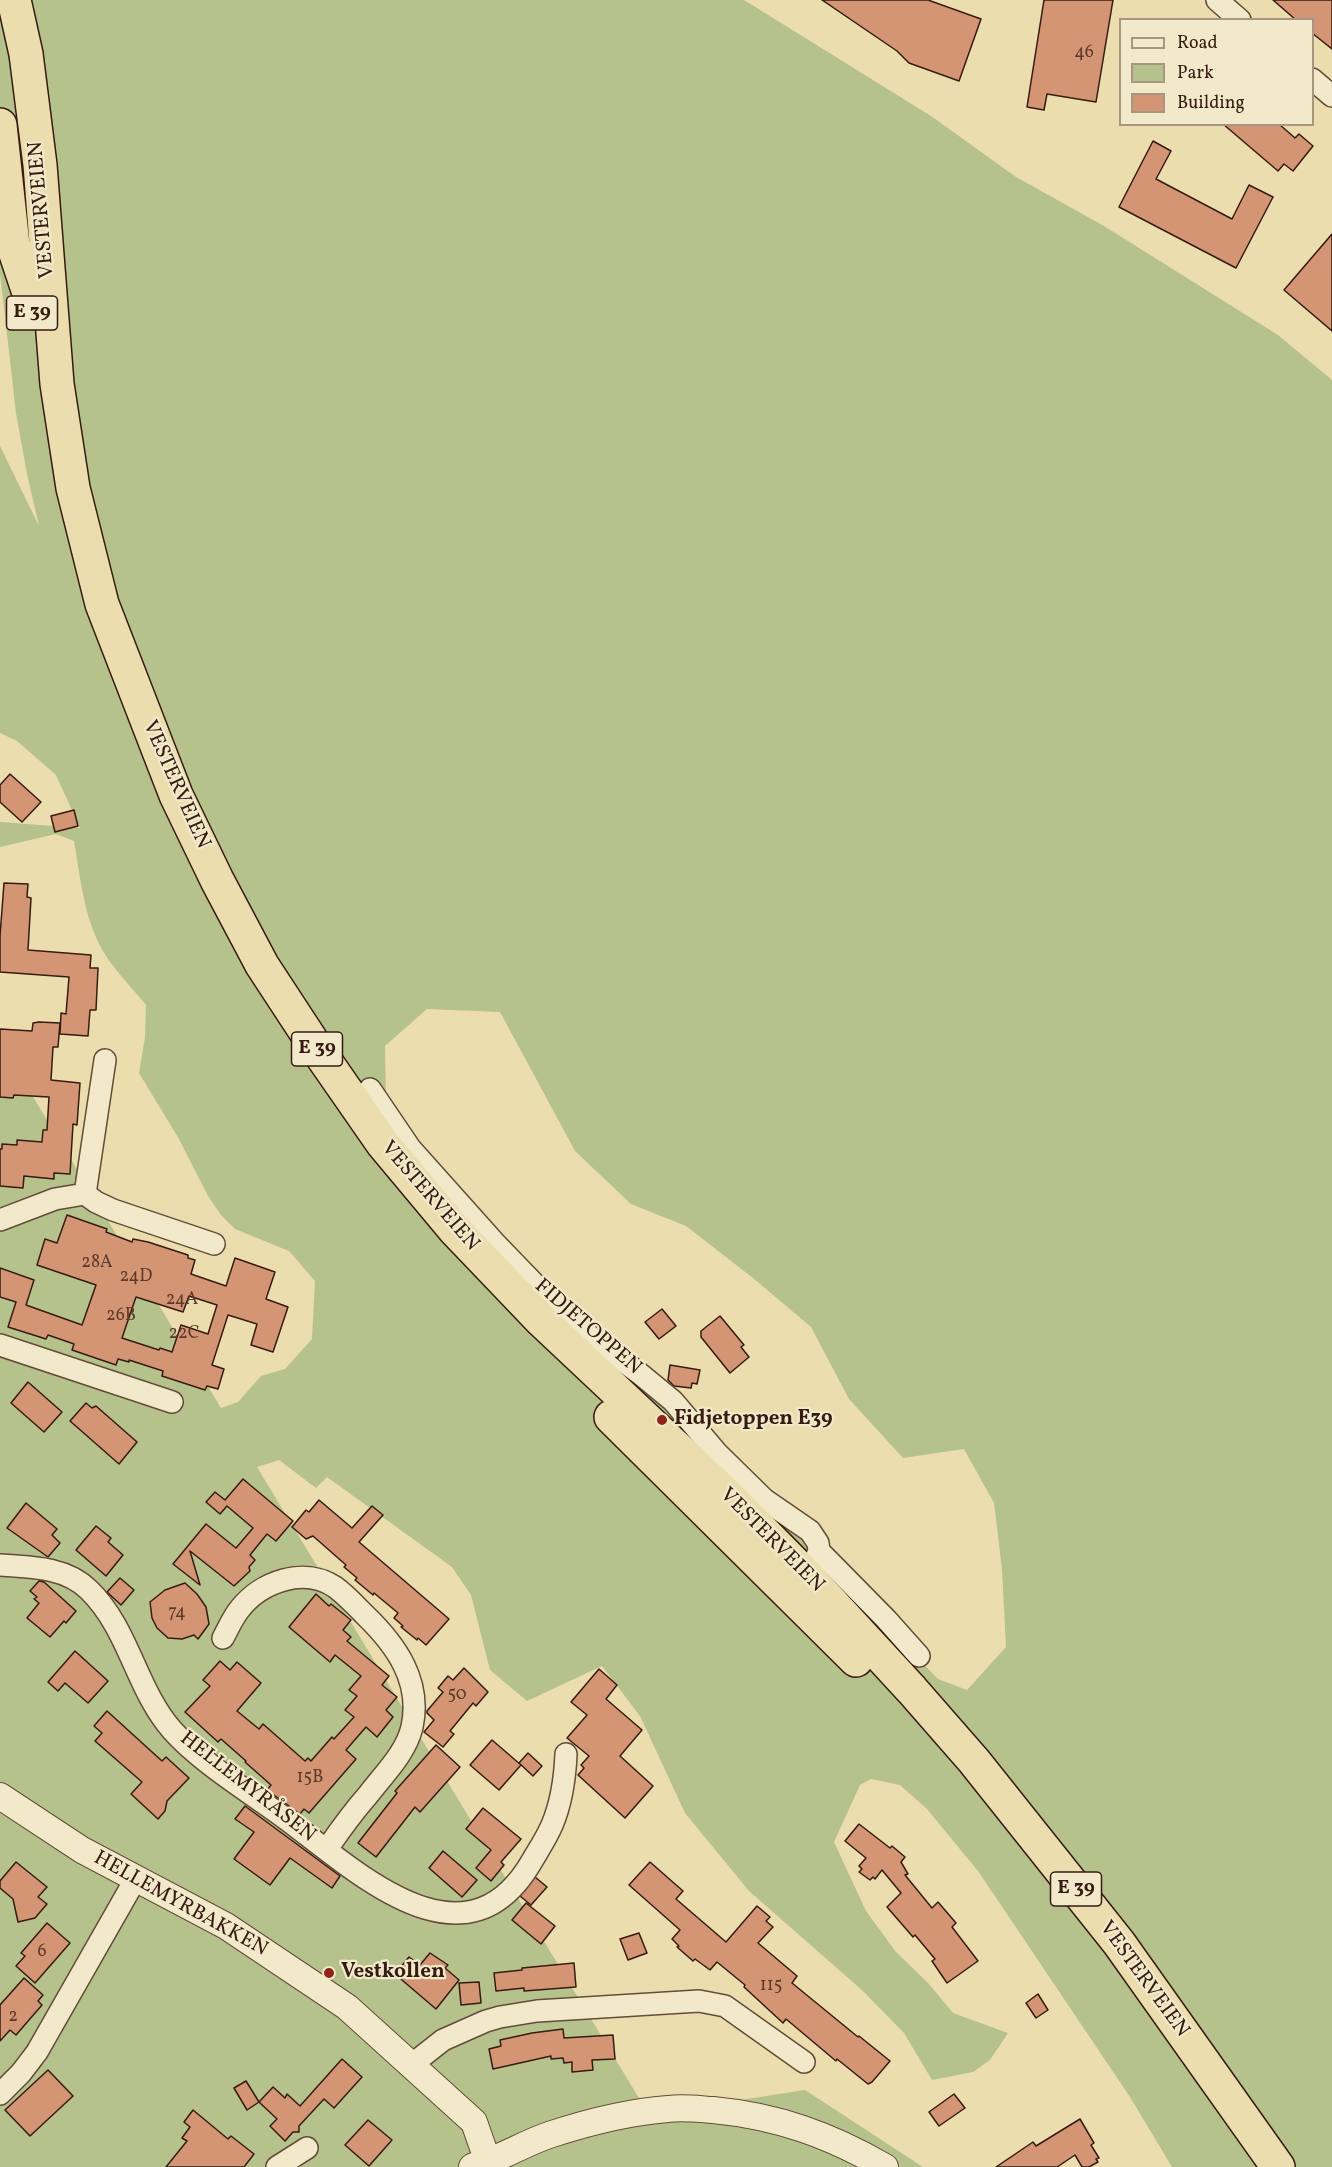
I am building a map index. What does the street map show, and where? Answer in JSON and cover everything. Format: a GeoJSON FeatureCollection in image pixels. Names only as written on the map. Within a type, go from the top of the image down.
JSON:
{"type":"FeatureCollection","features":[{"type":"Feature","properties":{"kind":"highway","name":"VESTERVEIEN"},"geometry":{"type":"LineString","coordinates":[[14,0],[26,54],[40,165],[57,384],[73,488],[102,604],[176,795],[262,965],[382,1144],[454,1229],[543,1321],[729,1497],[804,1573],[920,1699],[1041,1844],[1119,1943],[1278,2167]]}},
{"type":"Feature","properties":{"kind":"highway","name":"E 39"},"geometry":{"type":"LineString","coordinates":[[36,0],[36,34],[46,140],[40,165]]}},
{"type":"Feature","properties":{"kind":"highway","name":"VESTERVEIEN"},"geometry":{"type":"LineString","coordinates":[[0,30],[13,102],[42,408],[57,509],[78,593],[98,656],[154,792],[202,891],[264,1002],[322,1092],[442,1241],[547,1352],[804,1573],[897,1702],[970,1783],[1037,1867],[1106,1958],[1256,2167]]}},
{"type":"Feature","properties":{"kind":"highway","name":"E 39"},"geometry":{"type":"LineString","coordinates":[[0,125],[13,245],[31,299]]}},
{"type":"Feature","properties":{"kind":"street"},"geometry":{"type":"LineString","coordinates":[[1217,0],[1238,18]]}},
{"type":"Feature","properties":{"kind":"street"},"geometry":{"type":"LineString","coordinates":[[1314,82],[1332,96]]}},
{"type":"Feature","properties":{"kind":"street"},"geometry":{"type":"LineString","coordinates":[[85,1194],[105,1060]]}},
{"type":"Feature","properties":{"kind":"street","name":"FIDJETOPPEN"},"geometry":{"type":"LineString","coordinates":[[370,1089],[410,1148],[542,1292],[593,1339],[639,1372],[673,1401],[739,1476],[765,1500],[810,1531],[818,1543],[804,1573],[886,1619],[919,1656]]}},
{"type":"Feature","properties":{"kind":"street"},"geometry":{"type":"LineString","coordinates":[[0,1220],[55,1199],[85,1194],[113,1210],[214,1244]]}},
{"type":"Feature","properties":{"kind":"street"},"geometry":{"type":"LineString","coordinates":[[0,1345],[172,1402]]}},
{"type":"Feature","properties":{"kind":"street","name":"HELLEMYRÅSEN"},"geometry":{"type":"LineString","coordinates":[[0,1565],[62,1573],[89,1589],[106,1609],[123,1638],[152,1701],[173,1731],[206,1760],[374,1884],[412,1905],[449,1913],[467,1912],[498,1899],[515,1885],[526,1872],[553,1824],[566,1754]]}},
{"type":"Feature","properties":{"kind":"street","name":"HELLEMYRÅSEN"},"geometry":{"type":"LineString","coordinates":[[223,1638],[239,1610],[268,1586],[292,1578],[312,1578],[335,1587],[345,1595],[383,1633],[404,1663],[411,1681],[414,1705],[408,1738],[394,1762],[327,1849]]}},
{"type":"Feature","properties":{"kind":"street","name":"HELLEMYRBAKKEN"},"geometry":{"type":"LineString","coordinates":[[0,1796],[74,1846],[226,1926],[324,1990],[377,2033],[410,2066],[474,2122],[481,2165]]}},
{"type":"Feature","properties":{"kind":"street"},"geometry":{"type":"LineString","coordinates":[[0,2094],[21,2073],[37,2052],[135,1880]]}},
{"type":"Feature","properties":{"kind":"street"},"geometry":{"type":"LineString","coordinates":[[410,2066],[444,2040],[486,2020],[537,2011],[699,2001],[725,2006],[804,2062]]}},
{"type":"Feature","properties":{"kind":"street"},"geometry":{"type":"LineString","coordinates":[[481,2165],[550,2134],[617,2116],[670,2108],[740,2113],[777,2120],[813,2131],[885,2167]]}},
{"type":"Feature","properties":{"kind":"street"},"geometry":{"type":"LineString","coordinates":[[278,2167],[307,2148]]}},
{"type":"Feature","properties":{"kind":"green space"},"geometry":{"type":"Polygon","coordinates":[[[0,0],[744,0],[931,116],[1016,177],[1104,226],[1278,335],[1332,380],[1332,2167],[1172,2167],[1130,2097],[978,1871],[927,1809],[900,1785],[871,1779],[860,1785],[834,1842],[866,1911],[896,1952],[929,1984],[953,2013],[1008,2033],[990,2060],[973,2072],[932,2080],[904,2033],[863,1991],[749,1891],[685,1813],[640,1716],[602,1666],[527,1701],[490,1670],[471,1595],[452,1567],[327,1477],[316,1488],[279,1460],[257,1467],[651,2118],[669,2111],[805,2090],[923,2167],[0,2167],[0,1042],[221,1408],[238,1402],[261,1376],[285,1369],[312,1339],[315,1281],[289,1251],[235,1229],[221,1215],[139,1073],[145,1038],[146,1005],[114,967],[98,942],[85,905],[74,841],[56,834],[0,847],[0,822],[80,828],[56,775],[17,741],[0,733],[0,446],[39,526],[16,413],[0,273],[0,0]],[[427,1009],[385,1046],[386,1099],[447,1185],[794,1530],[938,1679],[967,1690],[1006,1647],[1002,1569],[994,1503],[964,1449],[903,1458],[849,1399],[811,1327],[686,1226],[631,1204],[575,1151],[500,1012],[427,1009]]]}},
{"type":"Feature","properties":{"kind":"building"},"geometry":{"type":"Polygon","coordinates":[[[822,0],[928,0],[981,19],[959,81],[909,63],[897,51],[822,0]]]}},
{"type":"Feature","properties":{"kind":"building"},"geometry":{"type":"Polygon","coordinates":[[[1044,0],[1113,0],[1096,102],[1047,94],[1044,110],[1027,107],[1044,0]]]}},
{"type":"Feature","properties":{"kind":"building"},"geometry":{"type":"Polygon","coordinates":[[[1273,0],[1332,0],[1332,49],[1314,35],[1314,18],[1294,18],[1273,0]]]}},
{"type":"Feature","properties":{"kind":"building"},"geometry":{"type":"Polygon","coordinates":[[[1225,126],[1281,126],[1295,138],[1299,134],[1313,146],[1293,171],[1284,164],[1278,171],[1225,126]]]}},
{"type":"Feature","properties":{"kind":"building"},"geometry":{"type":"Polygon","coordinates":[[[1153,141],[1171,151],[1156,179],[1232,219],[1249,185],[1273,197],[1236,268],[1119,207],[1153,141]]]}},
{"type":"Feature","properties":{"kind":"building"},"geometry":{"type":"Polygon","coordinates":[[[1332,234],[1332,331],[1284,290],[1332,234]]]}},
{"type":"Feature","properties":{"kind":"building"},"geometry":{"type":"Polygon","coordinates":[[[10,774],[41,802],[22,822],[0,802],[0,785],[10,774]]]}},
{"type":"Feature","properties":{"kind":"building"},"geometry":{"type":"Polygon","coordinates":[[[74,810],[78,826],[55,832],[51,816],[74,810]]]}},
{"type":"Feature","properties":{"kind":"building"},"geometry":{"type":"Polygon","coordinates":[[[4,883],[28,884],[27,897],[31,898],[28,950],[91,955],[90,968],[98,968],[96,1010],[90,1010],[88,1036],[60,1034],[61,1013],[66,1014],[69,977],[0,972],[4,883]]]}},
{"type":"Feature","properties":{"kind":"building"},"geometry":{"type":"Polygon","coordinates":[[[33,1023],[60,1023],[58,1047],[53,1047],[51,1080],[80,1083],[77,1125],[73,1124],[70,1174],[54,1173],[54,1179],[24,1176],[23,1188],[0,1186],[2,1144],[17,1145],[17,1140],[42,1142],[43,1130],[47,1130],[49,1097],[14,1095],[13,1098],[0,1097],[0,1029],[32,1031],[33,1023]]]}},
{"type":"Feature","properties":{"kind":"building"},"geometry":{"type":"Polygon","coordinates":[[[67,1215],[107,1229],[106,1232],[132,1242],[133,1239],[148,1242],[188,1255],[188,1258],[195,1260],[191,1274],[226,1286],[235,1258],[275,1272],[266,1299],[288,1307],[273,1352],[251,1345],[257,1324],[228,1315],[212,1365],[224,1369],[218,1389],[207,1386],[205,1390],[162,1376],[163,1371],[129,1360],[129,1362],[118,1359],[116,1365],[72,1350],[74,1344],[48,1335],[46,1339],[8,1327],[16,1302],[0,1297],[0,1268],[34,1280],[26,1305],[82,1325],[96,1285],[37,1265],[45,1239],[57,1243],[67,1215]],[[189,1296],[183,1312],[136,1297],[122,1338],[172,1352],[181,1325],[208,1334],[217,1305],[189,1296]]]}},
{"type":"Feature","properties":{"kind":"building"},"geometry":{"type":"Polygon","coordinates":[[[662,1309],[676,1326],[659,1339],[645,1322],[662,1309]]]}},
{"type":"Feature","properties":{"kind":"building"},"geometry":{"type":"Polygon","coordinates":[[[720,1316],[744,1345],[741,1347],[749,1357],[730,1373],[701,1337],[701,1331],[720,1316]]]}},
{"type":"Feature","properties":{"kind":"building"},"geometry":{"type":"Polygon","coordinates":[[[670,1365],[700,1370],[697,1384],[692,1383],[691,1388],[674,1386],[668,1380],[670,1365]]]}},
{"type":"Feature","properties":{"kind":"building"},"geometry":{"type":"Polygon","coordinates":[[[28,1382],[62,1412],[44,1432],[11,1403],[28,1382]]]}},
{"type":"Feature","properties":{"kind":"building"},"geometry":{"type":"Polygon","coordinates":[[[86,1403],[92,1408],[96,1406],[137,1442],[119,1464],[70,1421],[86,1403]]]}},
{"type":"Feature","properties":{"kind":"building"},"geometry":{"type":"Polygon","coordinates":[[[243,1479],[293,1521],[276,1541],[267,1534],[250,1555],[255,1560],[249,1567],[250,1571],[234,1586],[190,1551],[200,1585],[173,1564],[206,1524],[236,1548],[253,1528],[227,1506],[220,1514],[206,1502],[215,1492],[225,1500],[243,1479]]]}},
{"type":"Feature","properties":{"kind":"building"},"geometry":{"type":"Polygon","coordinates":[[[319,1500],[352,1528],[372,1506],[383,1515],[359,1542],[449,1619],[426,1645],[401,1627],[403,1626],[394,1618],[398,1613],[355,1580],[357,1578],[344,1567],[346,1565],[313,1536],[306,1539],[292,1527],[306,1510],[309,1512],[319,1500]]]}},
{"type":"Feature","properties":{"kind":"building"},"geometry":{"type":"Polygon","coordinates":[[[26,1503],[57,1529],[52,1535],[60,1543],[48,1557],[7,1528],[26,1503]]]}},
{"type":"Feature","properties":{"kind":"building"},"geometry":{"type":"Polygon","coordinates":[[[96,1526],[111,1538],[108,1542],[123,1555],[106,1576],[76,1550],[96,1526]]]}},
{"type":"Feature","properties":{"kind":"building"},"geometry":{"type":"Polygon","coordinates":[[[120,1578],[134,1590],[121,1605],[107,1592],[120,1578]]]}},
{"type":"Feature","properties":{"kind":"building"},"geometry":{"type":"Polygon","coordinates":[[[39,1581],[44,1582],[76,1611],[50,1637],[27,1618],[39,1603],[34,1599],[37,1597],[30,1591],[39,1581]]]}},
{"type":"Feature","properties":{"kind":"building"},"geometry":{"type":"Polygon","coordinates":[[[185,1583],[206,1607],[209,1624],[198,1639],[194,1635],[182,1639],[168,1638],[157,1628],[152,1618],[150,1602],[165,1590],[185,1583]]]}},
{"type":"Feature","properties":{"kind":"building"},"geometry":{"type":"Polygon","coordinates":[[[316,1594],[329,1606],[331,1604],[351,1620],[343,1630],[351,1637],[347,1641],[389,1676],[382,1685],[397,1697],[386,1710],[393,1717],[377,1737],[366,1727],[346,1750],[356,1759],[309,1813],[304,1809],[300,1814],[267,1790],[271,1785],[246,1761],[221,1739],[218,1742],[185,1712],[210,1686],[203,1680],[220,1661],[230,1670],[237,1662],[261,1683],[237,1711],[259,1729],[263,1724],[305,1761],[308,1758],[311,1761],[354,1717],[345,1710],[357,1696],[349,1690],[361,1676],[335,1655],[330,1662],[289,1627],[316,1594]]]}},
{"type":"Feature","properties":{"kind":"building"},"geometry":{"type":"Polygon","coordinates":[[[75,1651],[108,1681],[88,1703],[65,1683],[58,1691],[48,1682],[75,1651]]]}},
{"type":"Feature","properties":{"kind":"building"},"geometry":{"type":"Polygon","coordinates":[[[464,1668],[488,1692],[476,1706],[473,1703],[450,1731],[454,1734],[443,1747],[424,1732],[434,1720],[427,1711],[443,1692],[438,1688],[448,1676],[453,1680],[464,1668]]]}},
{"type":"Feature","properties":{"kind":"building"},"geometry":{"type":"Polygon","coordinates":[[[599,1669],[617,1685],[606,1699],[642,1730],[620,1756],[653,1786],[625,1818],[578,1775],[584,1768],[581,1765],[589,1756],[567,1738],[587,1715],[571,1702],[599,1669]]]}},
{"type":"Feature","properties":{"kind":"building"},"geometry":{"type":"Polygon","coordinates":[[[107,1711],[162,1761],[166,1757],[189,1778],[167,1801],[165,1811],[158,1819],[131,1794],[142,1782],[95,1741],[102,1733],[94,1726],[107,1711]]]}},
{"type":"Feature","properties":{"kind":"building"},"geometry":{"type":"Polygon","coordinates":[[[492,1740],[521,1765],[499,1790],[470,1765],[492,1740]]]}},
{"type":"Feature","properties":{"kind":"building"},"geometry":{"type":"Polygon","coordinates":[[[436,1745],[460,1767],[420,1812],[415,1807],[376,1857],[358,1843],[397,1793],[395,1791],[436,1745]]]}},
{"type":"Feature","properties":{"kind":"building"},"geometry":{"type":"Polygon","coordinates":[[[528,1753],[542,1766],[533,1776],[519,1763],[528,1753]]]}},
{"type":"Feature","properties":{"kind":"building"},"geometry":{"type":"Polygon","coordinates":[[[245,1806],[340,1876],[332,1888],[290,1858],[270,1885],[234,1859],[254,1832],[235,1819],[245,1806]]]}},
{"type":"Feature","properties":{"kind":"building"},"geometry":{"type":"Polygon","coordinates":[[[483,1808],[521,1839],[501,1862],[504,1865],[491,1881],[476,1868],[491,1850],[466,1829],[483,1808]]]}},
{"type":"Feature","properties":{"kind":"building"},"geometry":{"type":"Polygon","coordinates":[[[859,1824],[905,1857],[901,1862],[908,1874],[905,1875],[932,1908],[938,1902],[956,1923],[952,1927],[978,1961],[947,1983],[932,1961],[935,1959],[887,1907],[901,1893],[882,1870],[875,1879],[873,1877],[870,1880],[859,1872],[862,1869],[859,1866],[866,1858],[845,1841],[859,1824]]]}},
{"type":"Feature","properties":{"kind":"building"},"geometry":{"type":"Polygon","coordinates":[[[443,1851],[477,1880],[462,1897],[429,1868],[443,1851]]]}},
{"type":"Feature","properties":{"kind":"building"},"geometry":{"type":"Polygon","coordinates":[[[16,1862],[47,1887],[38,1897],[47,1904],[35,1918],[18,1922],[13,1899],[0,1888],[0,1881],[16,1862]]]}},
{"type":"Feature","properties":{"kind":"building"},"geometry":{"type":"Polygon","coordinates":[[[650,1862],[683,1891],[676,1899],[726,1942],[757,1906],[770,1917],[766,1921],[773,1927],[758,1943],[797,1976],[792,1983],[890,2061],[872,2082],[868,2084],[837,2059],[836,2061],[786,2019],[783,2023],[744,1987],[745,1985],[717,1962],[710,1970],[695,1959],[693,1961],[677,1947],[679,1946],[672,1939],[680,1930],[629,1885],[650,1862]]]}},
{"type":"Feature","properties":{"kind":"building"},"geometry":{"type":"Polygon","coordinates":[[[535,1877],[547,1887],[531,1905],[520,1896],[535,1877]]]}},
{"type":"Feature","properties":{"kind":"building"},"geometry":{"type":"Polygon","coordinates":[[[526,1903],[555,1926],[541,1944],[512,1920],[526,1903]]]}},
{"type":"Feature","properties":{"kind":"building"},"geometry":{"type":"Polygon","coordinates":[[[47,1923],[70,1943],[35,1983],[16,1966],[25,1956],[21,1953],[47,1923]]]}},
{"type":"Feature","properties":{"kind":"building"},"geometry":{"type":"Polygon","coordinates":[[[639,1933],[647,1953],[628,1960],[620,1939],[639,1933]]]}},
{"type":"Feature","properties":{"kind":"building"},"geometry":{"type":"Polygon","coordinates":[[[430,1953],[448,1965],[445,1968],[459,1980],[436,2009],[395,1974],[409,1957],[420,1965],[430,1953]]]}},
{"type":"Feature","properties":{"kind":"building"},"geometry":{"type":"Polygon","coordinates":[[[574,1963],[576,1987],[496,1991],[494,1973],[574,1963]]]}},
{"type":"Feature","properties":{"kind":"building"},"geometry":{"type":"Polygon","coordinates":[[[24,1978],[43,1995],[38,2001],[42,2005],[16,2035],[10,2030],[0,2041],[0,2005],[24,1978]]]}},
{"type":"Feature","properties":{"kind":"building"},"geometry":{"type":"Polygon","coordinates":[[[479,1982],[481,2003],[461,2005],[459,1983],[479,1982]]]}},
{"type":"Feature","properties":{"kind":"building"},"geometry":{"type":"Polygon","coordinates":[[[1038,1994],[1048,2010],[1036,2018],[1026,2003],[1038,1994]]]}},
{"type":"Feature","properties":{"kind":"building"},"geometry":{"type":"Polygon","coordinates":[[[563,2029],[564,2038],[613,2035],[615,2059],[592,2060],[593,2070],[572,2072],[572,2062],[564,2063],[563,2058],[551,2059],[551,2056],[493,2069],[489,2049],[501,2046],[500,2040],[563,2029]]]}},
{"type":"Feature","properties":{"kind":"building"},"geometry":{"type":"Polygon","coordinates":[[[342,2059],[362,2077],[334,2108],[324,2099],[299,2126],[299,2132],[293,2132],[285,2141],[270,2126],[277,2119],[259,2102],[273,2087],[285,2098],[287,2094],[300,2106],[342,2059]]]}},
{"type":"Feature","properties":{"kind":"building"},"geometry":{"type":"Polygon","coordinates":[[[48,2070],[73,2096],[30,2136],[5,2110],[48,2070]]]}},
{"type":"Feature","properties":{"kind":"building"},"geometry":{"type":"Polygon","coordinates":[[[246,2081],[259,2102],[247,2110],[234,2088],[246,2081]]]}},
{"type":"Feature","properties":{"kind":"building"},"geometry":{"type":"Polygon","coordinates":[[[954,2094],[965,2108],[939,2126],[929,2112],[954,2094]]]}},
{"type":"Feature","properties":{"kind":"building"},"geometry":{"type":"Polygon","coordinates":[[[193,2110],[228,2139],[231,2136],[254,2154],[244,2167],[166,2167],[187,2141],[182,2138],[190,2127],[184,2122],[193,2110]]]}},
{"type":"Feature","properties":{"kind":"building"},"geometry":{"type":"Polygon","coordinates":[[[1080,2119],[1094,2143],[1091,2145],[1099,2158],[1096,2159],[1098,2162],[1089,2167],[1082,2167],[1075,2155],[1057,2167],[996,2167],[1033,2142],[1036,2146],[1080,2119]]]}},
{"type":"Feature","properties":{"kind":"building"},"geometry":{"type":"Polygon","coordinates":[[[368,2120],[392,2140],[369,2166],[345,2145],[368,2120]]]}},
{"type":"Feature","properties":{"kind":"place","name":"Fidjetoppen E39"},"geometry":{"type":"Point","coordinates":[662,1420]}},
{"type":"Feature","properties":{"kind":"place","name":"Vestkollen"},"geometry":{"type":"Point","coordinates":[329,1973]}}]}
